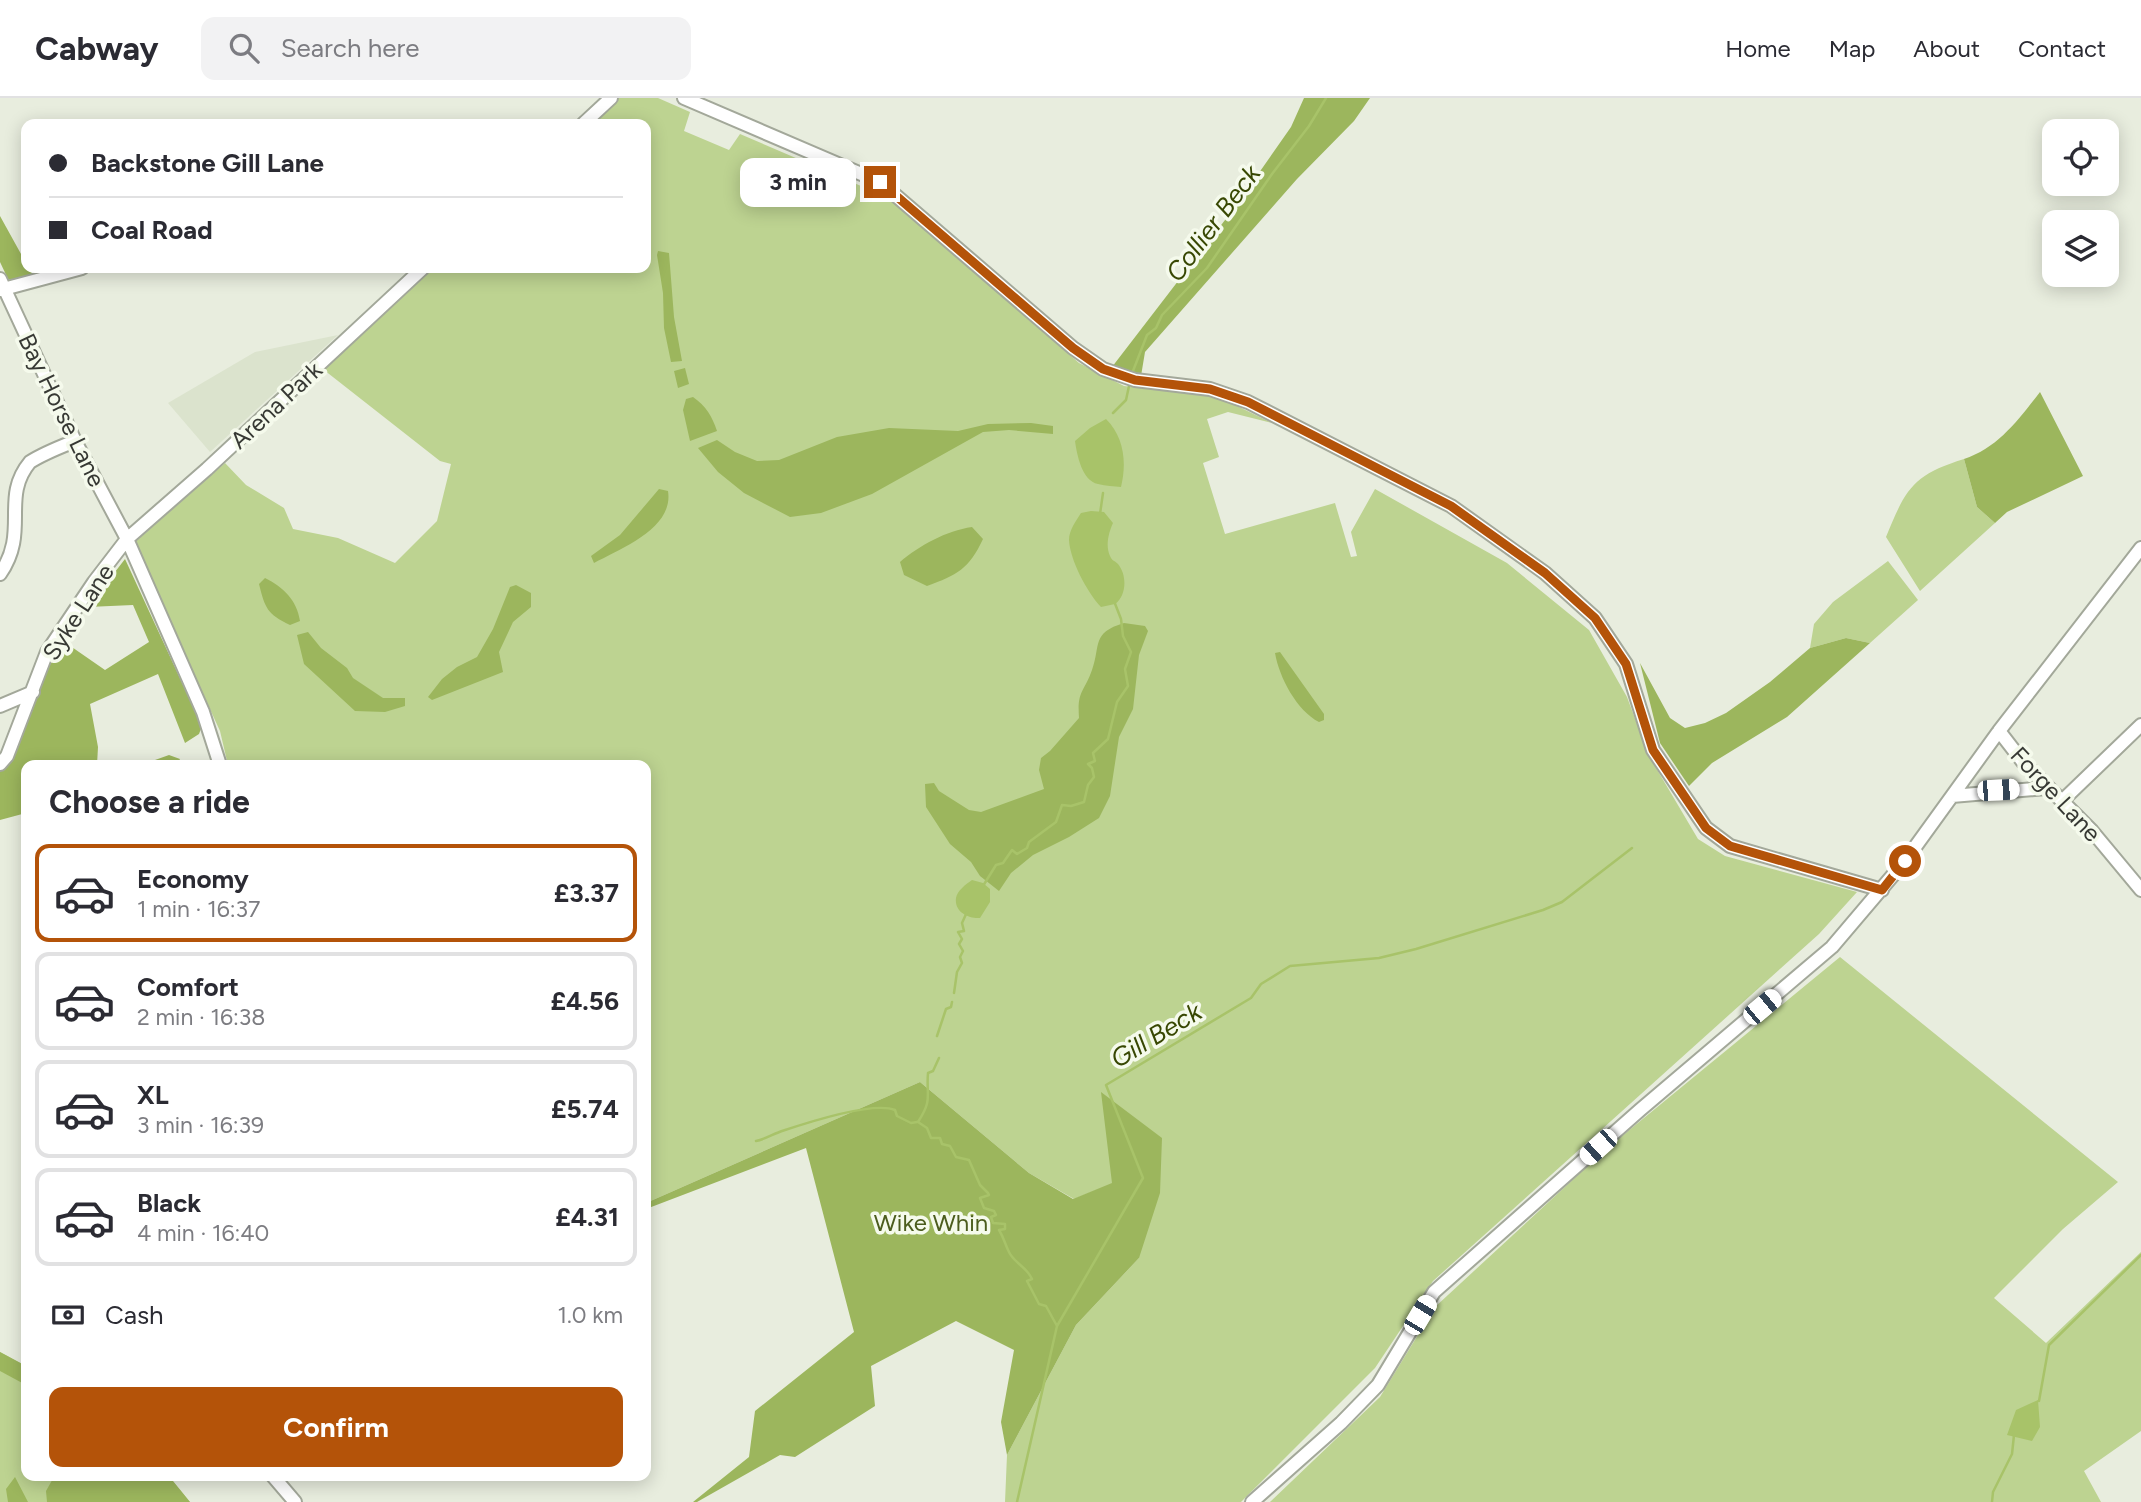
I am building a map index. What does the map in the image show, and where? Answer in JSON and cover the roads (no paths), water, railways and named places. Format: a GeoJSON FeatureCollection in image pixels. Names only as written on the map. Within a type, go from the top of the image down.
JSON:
{"type":"FeatureCollection","features":[{"type":"Feature","properties":{"kind":"street"},"geometry":{"type":"LineString","coordinates":[[588,119],[611,98]]}},
{"type":"Feature","properties":{"kind":"street"},"geometry":{"type":"LineString","coordinates":[[684,98],[880,182],[1073,348],[1103,369],[1135,380],[1210,389],[1248,402],[1451,506],[1545,573],[1595,618],[1626,664],[1653,750],[1706,828],[1730,846],[1882,890]]}},
{"type":"Feature","properties":{"kind":"street"},"geometry":{"type":"LineString","coordinates":[[1,286],[60,273]]}},
{"type":"Feature","properties":{"kind":"street","name":"Arena Park"},"geometry":{"type":"LineString","coordinates":[[127,540],[418,273]]}},
{"type":"Feature","properties":{"kind":"street","name":"Bay Horse Lane"},"geometry":{"type":"LineString","coordinates":[[1,286],[75,440],[127,540],[202,712],[218,760]]}},
{"type":"Feature","properties":{"kind":"street"},"geometry":{"type":"LineString","coordinates":[[0,574],[9,556],[11,540],[4,505],[8,483],[31,461],[75,440]]}},
{"type":"Feature","properties":{"kind":"street","name":"Syke Lane"},"geometry":{"type":"LineString","coordinates":[[0,764],[7,756],[47,652],[94,582],[127,540]]}},
{"type":"Feature","properties":{"kind":"street"},"geometry":{"type":"LineString","coordinates":[[1252,1502],[1341,1423],[1378,1385],[1434,1292],[1640,1110],[1824,955],[1882,890],[1999,731],[2141,548]]}},
{"type":"Feature","properties":{"kind":"street"},"geometry":{"type":"LineString","coordinates":[[0,706],[33,692]]}},
{"type":"Feature","properties":{"kind":"street"},"geometry":{"type":"LineString","coordinates":[[2063,800],[2141,725]]}},
{"type":"Feature","properties":{"kind":"street","name":"Forge Lane"},"geometry":{"type":"LineString","coordinates":[[1999,731],[2047,788],[2063,800],[2092,831],[2141,890]]}},
{"type":"Feature","properties":{"kind":"street"},"geometry":{"type":"LineString","coordinates":[[1952,796],[2047,788]]}},
{"type":"Feature","properties":{"kind":"street"},"geometry":{"type":"LineString","coordinates":[[277,1481],[295,1502]]}},
{"type":"Feature","properties":{"kind":"waterway","name":"Collier Beck"},"geometry":{"type":"LineString","coordinates":[[1133,371],[1147,335],[1156,328],[1162,315],[1207,268],[1309,126],[1326,98]]}},
{"type":"Feature","properties":{"kind":"waterway","name":"Collier Beck"},"geometry":{"type":"LineString","coordinates":[[1113,413],[1126,400],[1129,386]]}},
{"type":"Feature","properties":{"kind":"waterway","name":"Collier Beck"},"geometry":{"type":"LineString","coordinates":[[1100,514],[1103,493]]}},
{"type":"Feature","properties":{"kind":"waterway","name":"Collier Beck"},"geometry":{"type":"LineString","coordinates":[[983,886],[996,865],[1003,863],[1012,850],[1017,854],[1027,848],[1029,842],[1056,822],[1062,805],[1071,806],[1084,802],[1088,785],[1094,777],[1088,764],[1095,761],[1093,753],[1108,739],[1117,702],[1128,686],[1125,669],[1131,652],[1123,636],[1121,619],[1114,601]]}},
{"type":"Feature","properties":{"kind":"waterway","name":"Gill Beck"},"geometry":{"type":"LineString","coordinates":[[1017,1502],[1057,1326],[1143,1178],[1106,1085],[1251,998],[1261,984],[1290,966],[1379,958],[1543,910],[1562,902],[1632,848]]}},
{"type":"Feature","properties":{"kind":"waterway","name":"Collier Beck"},"geometry":{"type":"LineString","coordinates":[[954,993],[963,951],[958,932],[964,931],[962,923],[967,912]]}},
{"type":"Feature","properties":{"kind":"waterway","name":"Collier Beck"},"geometry":{"type":"LineString","coordinates":[[937,1036],[946,1009],[951,1007],[952,1002]]}},
{"type":"Feature","properties":{"kind":"waterway","name":"Collier Beck"},"geometry":{"type":"LineString","coordinates":[[939,1058],[933,1071],[928,1073],[927,1103],[918,1122],[927,1128],[931,1138],[940,1138],[942,1144],[950,1146],[956,1157],[969,1160],[980,1185],[989,1195],[980,1198],[984,1208],[994,1211],[996,1215],[991,1217],[993,1223],[1005,1224],[1005,1229],[999,1230],[1009,1252],[1030,1275],[1032,1279],[1027,1281],[1039,1304],[1046,1306],[1057,1326]]}},
{"type":"Feature","properties":{"kind":"waterway"},"geometry":{"type":"LineString","coordinates":[[756,1141],[822,1118],[871,1108],[895,1110],[897,1116],[911,1123],[917,1122]]}},
{"type":"Feature","properties":{"kind":"waterway"},"geometry":{"type":"LineString","coordinates":[[2039,1401],[2049,1345],[2141,1255]]}},
{"type":"Feature","properties":{"kind":"waterway"},"geometry":{"type":"LineString","coordinates":[[1992,1502],[1993,1492],[2012,1454],[2014,1435]]}},
{"type":"Feature","properties":{"kind":"park label","name":"Wike Whin"},"geometry":{"type":"Point","coordinates":[931,1222]}}]}
